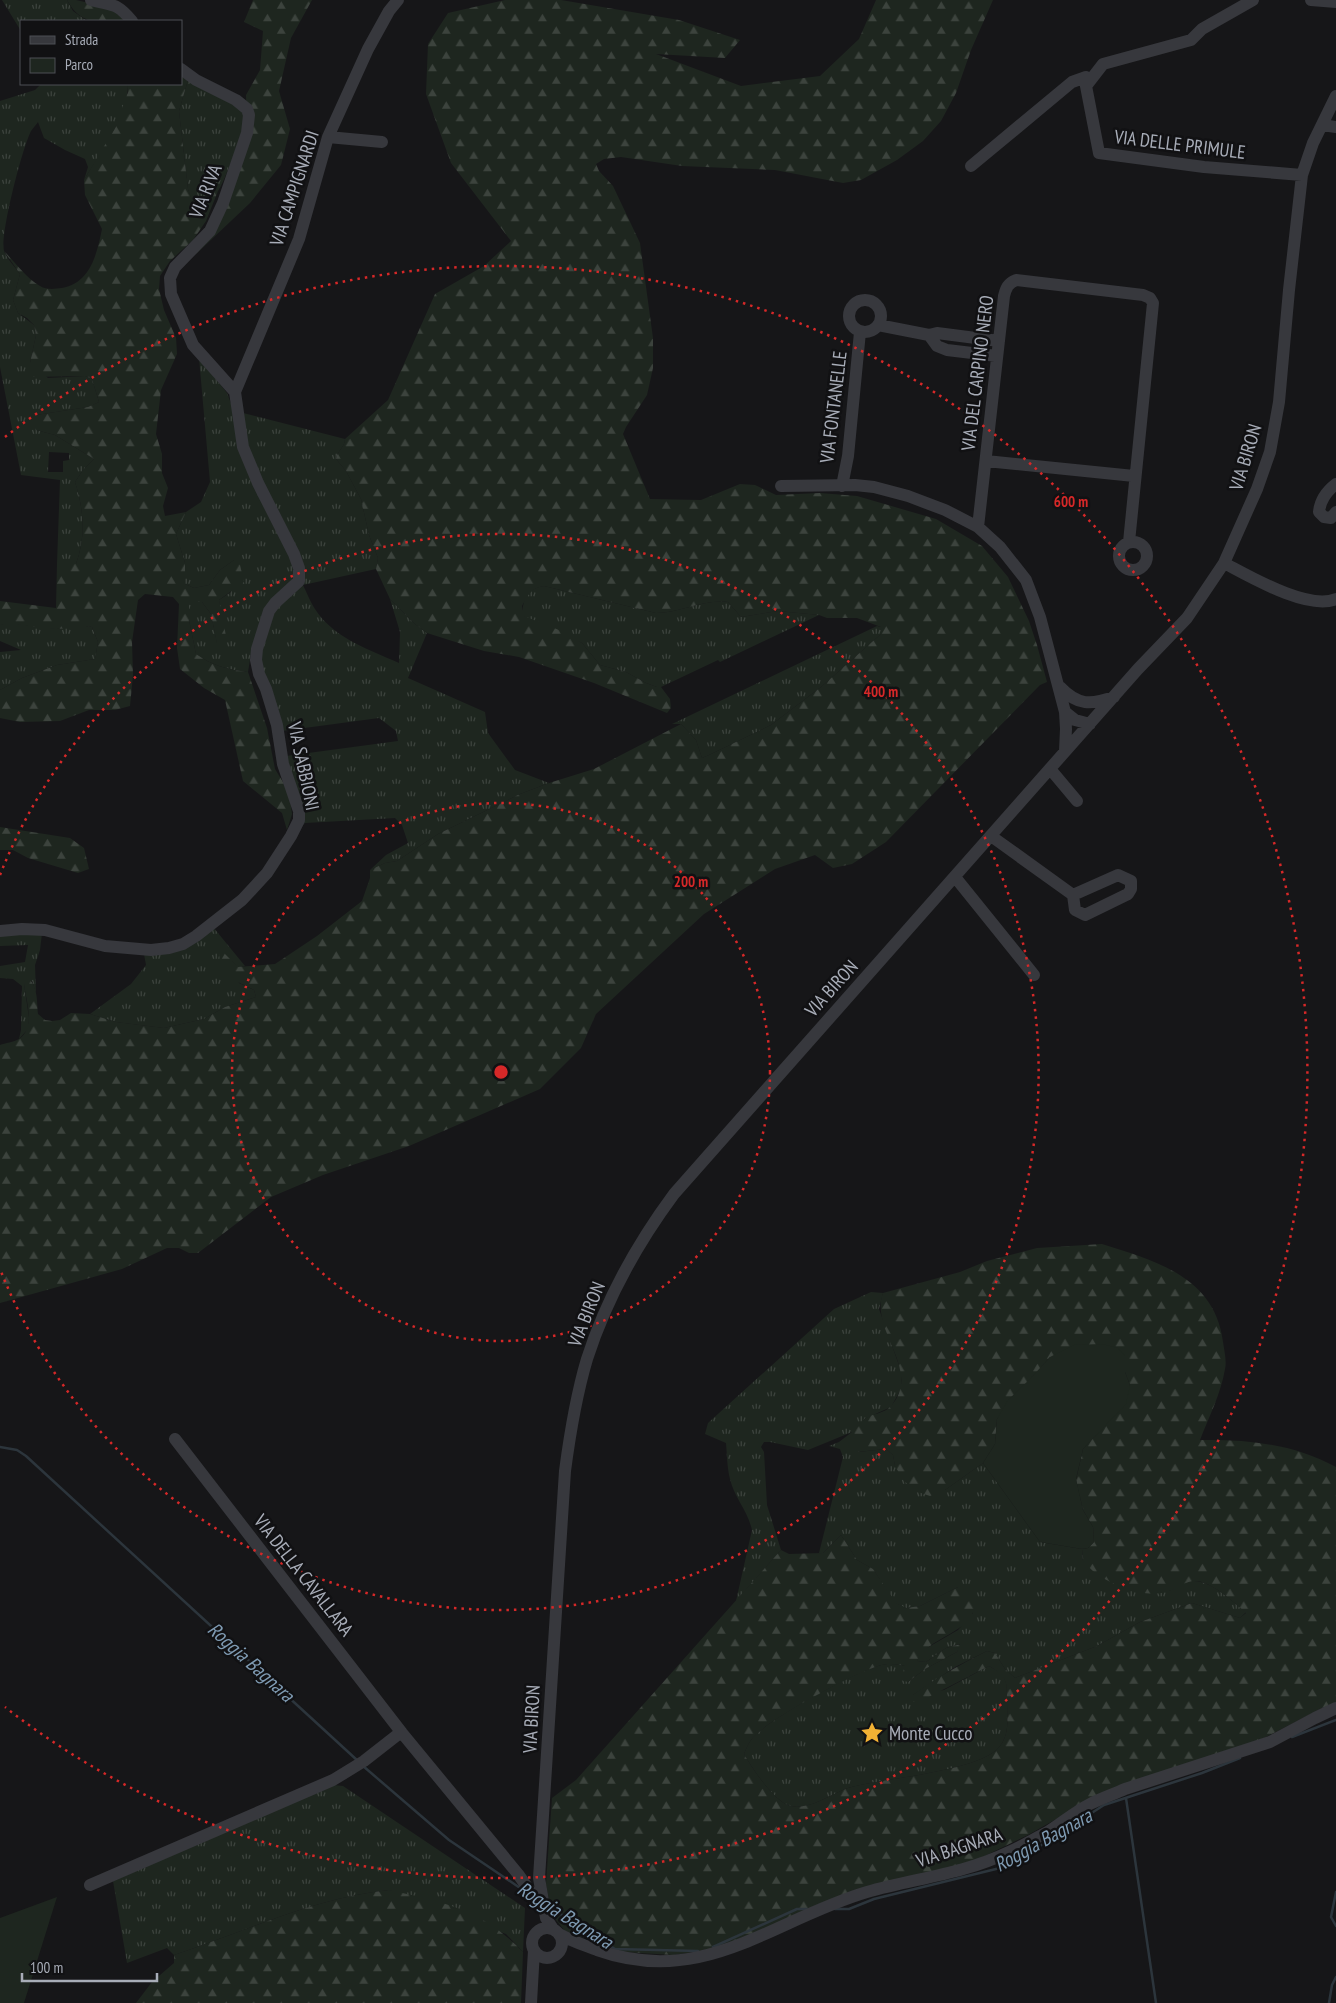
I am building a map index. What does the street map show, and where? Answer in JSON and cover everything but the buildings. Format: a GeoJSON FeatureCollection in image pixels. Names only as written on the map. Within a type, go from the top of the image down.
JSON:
{"type":"FeatureCollection","features":[{"type":"Feature","properties":{"kind":"street"},"geometry":{"type":"LineString","coordinates":[[91,0],[119,7],[131,20]]}},
{"type":"Feature","properties":{"kind":"street","name":"VIA CAMPIGNARDI"},"geometry":{"type":"LineString","coordinates":[[235,392],[299,239],[328,137],[368,49],[389,11],[398,0]]}},
{"type":"Feature","properties":{"kind":"street"},"geometry":{"type":"LineString","coordinates":[[971,166],[1072,82],[1086,77],[1089,79],[1102,64],[1191,40],[1202,29],[1253,0]]}},
{"type":"Feature","properties":{"kind":"street"},"geometry":{"type":"LineString","coordinates":[[1311,0],[1336,2]]}},
{"type":"Feature","properties":{"kind":"street","name":"VIA RIVA"},"geometry":{"type":"LineString","coordinates":[[182,70],[196,80],[236,100],[250,115],[248,133],[223,203],[210,231],[175,267],[170,278],[171,294],[193,345],[235,392]]}},
{"type":"Feature","properties":{"kind":"street","name":"VIA DELLE PRIMULE"},"geometry":{"type":"LineString","coordinates":[[1089,79],[1086,86],[1099,153],[1204,167],[1302,175]]}},
{"type":"Feature","properties":{"kind":"street","name":"VIA BIRON"},"geometry":{"type":"LineString","coordinates":[[537,1932],[536,1900],[539,1881],[565,1471],[571,1427],[587,1359],[618,1282],[657,1217],[674,1194],[1090,724],[1117,696],[1138,669],[1187,618],[1224,563],[1257,489],[1270,452],[1280,402],[1289,290],[1302,175],[1336,96]]}},
{"type":"Feature","properties":{"kind":"street"},"geometry":{"type":"LineString","coordinates":[[1322,125],[1336,127]]}},
{"type":"Feature","properties":{"kind":"street"},"geometry":{"type":"LineString","coordinates":[[328,137],[382,142]]}},
{"type":"Feature","properties":{"kind":"street","name":"VIA DEL CARPINO NERO"},"geometry":{"type":"LineString","coordinates":[[978,527],[1004,296],[1007,286],[1011,281],[1016,280],[1144,295],[1150,298],[1153,303],[1134,476],[1129,542]]}},
{"type":"Feature","properties":{"kind":"street"},"geometry":{"type":"LineString","coordinates":[[867,300],[877,305],[881,315],[878,325],[871,332],[860,332],[851,326],[849,310],[856,302],[867,300]]}},
{"type":"Feature","properties":{"kind":"street"},"geometry":{"type":"LineString","coordinates":[[878,325],[929,334],[937,333],[999,341]]}},
{"type":"Feature","properties":{"kind":"street","name":"VIA FONTANELLE"},"geometry":{"type":"LineString","coordinates":[[842,486],[848,456],[860,332]]}},
{"type":"Feature","properties":{"kind":"street"},"geometry":{"type":"LineString","coordinates":[[929,334],[937,346],[947,350],[997,356]]}},
{"type":"Feature","properties":{"kind":"street","name":"VIA SABBIONI"},"geometry":{"type":"LineString","coordinates":[[0,932],[22,929],[45,930],[105,946],[130,950],[170,948],[183,944],[224,914],[256,885],[267,873],[299,820],[299,811],[283,764],[277,725],[256,660],[257,650],[269,611],[275,603],[299,582],[299,568],[243,447],[235,392]]}},
{"type":"Feature","properties":{"kind":"street"},"geometry":{"type":"LineString","coordinates":[[986,461],[1134,476]]}},
{"type":"Feature","properties":{"kind":"street"},"geometry":{"type":"LineString","coordinates":[[781,486],[811,484],[855,485],[874,487],[908,496],[945,510],[978,527],[1000,547],[1026,580],[1040,617],[1060,687],[1065,712],[1066,751]]}},
{"type":"Feature","properties":{"kind":"street"},"geometry":{"type":"LineString","coordinates":[[1336,484],[1330,488],[1320,503],[1319,512],[1324,518],[1331,518],[1336,512]]}},
{"type":"Feature","properties":{"kind":"street"},"geometry":{"type":"LineString","coordinates":[[1224,563],[1268,586],[1307,600],[1336,599]]}},
{"type":"Feature","properties":{"kind":"street"},"geometry":{"type":"LineString","coordinates":[[1060,687],[1078,701],[1090,724]]}},
{"type":"Feature","properties":{"kind":"street"},"geometry":{"type":"LineString","coordinates":[[1078,701],[1100,702],[1117,696]]}},
{"type":"Feature","properties":{"kind":"street"},"geometry":{"type":"LineString","coordinates":[[1065,712],[1075,720],[1090,724]]}},
{"type":"Feature","properties":{"kind":"street"},"geometry":{"type":"LineString","coordinates":[[1051,770],[1077,801]]}},
{"type":"Feature","properties":{"kind":"street"},"geometry":{"type":"LineString","coordinates":[[991,836],[1073,895]]}},
{"type":"Feature","properties":{"kind":"street"},"geometry":{"type":"LineString","coordinates":[[955,877],[1034,976]]}},
{"type":"Feature","properties":{"kind":"street","name":"VIA DELLA CAVALLARA"},"geometry":{"type":"LineString","coordinates":[[175,1439],[402,1734],[518,1874],[536,1900]]}},
{"type":"Feature","properties":{"kind":"street","name":"VIA BAGNARA"},"geometry":{"type":"LineString","coordinates":[[554,1955],[566,1951],[608,1954],[644,1961],[672,1961],[722,1952],[866,1893],[944,1876],[993,1859],[1048,1831],[1103,1798],[1125,1789],[1270,1742],[1336,1708]]}},
{"type":"Feature","properties":{"kind":"street"},"geometry":{"type":"LineString","coordinates":[[90,1885],[333,1780],[364,1761],[396,1736],[402,1734]]}},
{"type":"Feature","properties":{"kind":"street"},"geometry":{"type":"LineString","coordinates":[[518,1874],[539,1881]]}},
{"type":"Feature","properties":{"kind":"street","name":"VIA BIRON"},"geometry":{"type":"LineString","coordinates":[[539,1881],[546,1918],[556,1932]]}},
{"type":"Feature","properties":{"kind":"street"},"geometry":{"type":"LineString","coordinates":[[531,2003],[534,1950],[532,1939],[537,1932],[546,1928],[556,1932],[562,1942],[532,1989]]}},
{"type":"Feature","properties":{"kind":"street","name":"VIA BAGNARA"},"geometry":{"type":"LineString","coordinates":[[556,1932],[608,1954]]}},
{"type":"Feature","properties":{"kind":"street"},"geometry":{"type":"LineString","coordinates":[[534,1950],[541,1957],[554,1955]]}},
{"type":"Feature","properties":{"kind":"green space"},"geometry":{"type":"Polygon","coordinates":[[[2,0],[67,0],[73,11],[86,20],[20,20],[20,29],[2,0]]]}},
{"type":"Feature","properties":{"kind":"green space"},"geometry":{"type":"Polygon","coordinates":[[[67,0],[76,0],[110,8],[125,20],[88,20],[73,9],[67,0]]]}},
{"type":"Feature","properties":{"kind":"green space"},"geometry":{"type":"Polygon","coordinates":[[[253,0],[312,0],[291,38],[279,91],[290,129],[281,165],[250,203],[195,255],[247,133],[246,95],[260,70],[263,31],[244,22],[253,0]]]}},
{"type":"Feature","properties":{"kind":"green space"},"geometry":{"type":"Polygon","coordinates":[[[505,0],[561,0],[679,20],[740,40],[725,58],[656,54],[741,86],[820,76],[859,39],[876,0],[993,0],[971,50],[956,93],[941,121],[923,141],[897,160],[861,180],[843,183],[775,170],[682,166],[621,157],[604,159],[596,164],[599,171],[613,186],[640,243],[653,338],[653,368],[647,395],[623,434],[650,499],[701,500],[740,484],[755,485],[776,495],[820,493],[857,496],[936,519],[982,546],[1008,577],[1029,621],[1047,682],[1040,685],[886,842],[852,864],[833,868],[815,855],[775,869],[704,914],[596,1014],[581,1048],[540,1089],[409,1146],[323,1175],[271,1197],[198,1253],[189,1253],[179,1248],[167,1248],[122,1269],[0,1303],[0,1045],[19,1039],[27,1028],[29,1013],[24,984],[28,978],[34,985],[38,1014],[45,1020],[60,1020],[71,1013],[90,1014],[116,1022],[164,1028],[204,1019],[225,1007],[256,997],[254,990],[235,981],[227,974],[219,955],[224,953],[238,967],[275,964],[317,936],[362,901],[370,878],[370,870],[385,863],[397,861],[438,834],[520,794],[594,769],[681,724],[696,740],[702,758],[771,725],[821,687],[881,634],[881,627],[857,618],[827,618],[819,615],[778,611],[741,617],[728,602],[710,602],[674,611],[656,613],[544,586],[536,588],[530,593],[522,606],[524,616],[559,630],[582,643],[600,665],[626,672],[646,683],[661,687],[670,699],[671,708],[667,713],[594,683],[519,657],[484,651],[427,633],[390,599],[376,569],[378,558],[369,535],[361,499],[346,471],[336,459],[345,439],[388,400],[435,294],[484,266],[511,241],[451,163],[426,94],[428,44],[448,13],[505,0]]]}},
{"type":"Feature","properties":{"kind":"green space"},"geometry":{"type":"Polygon","coordinates":[[[182,75],[188,80],[179,111],[188,189],[192,200],[206,197],[218,191],[206,221],[193,240],[170,261],[160,276],[159,289],[164,310],[176,338],[177,354],[161,390],[156,434],[162,454],[162,473],[168,488],[163,506],[165,516],[186,512],[176,534],[185,563],[185,584],[194,588],[209,585],[220,570],[234,560],[240,565],[244,582],[219,600],[226,636],[224,643],[217,644],[211,614],[202,602],[189,602],[189,620],[196,654],[220,666],[248,672],[267,728],[275,769],[289,792],[292,814],[287,830],[282,813],[243,781],[225,700],[204,688],[180,669],[177,648],[179,604],[173,597],[145,594],[138,600],[132,642],[133,675],[130,706],[115,710],[89,710],[60,721],[20,722],[0,718],[0,690],[22,678],[57,665],[95,659],[98,642],[92,627],[82,626],[56,629],[14,624],[0,625],[0,601],[56,608],[57,564],[76,564],[81,544],[83,523],[75,482],[94,459],[55,435],[36,430],[36,415],[88,407],[99,402],[92,379],[85,376],[31,377],[30,363],[36,335],[34,325],[18,313],[13,300],[20,274],[4,251],[25,274],[42,287],[51,289],[72,285],[86,273],[95,257],[102,229],[85,195],[84,180],[115,128],[128,92],[128,85],[182,85],[182,75]]]}},
{"type":"Feature","properties":{"kind":"green space"},"geometry":{"type":"Polygon","coordinates":[[[188,80],[237,105],[244,115],[245,122],[233,158],[218,191],[192,201],[188,189],[179,111],[188,80]]]}},
{"type":"Feature","properties":{"kind":"green space"},"geometry":{"type":"Polygon","coordinates":[[[40,85],[128,85],[127,96],[118,122],[84,180],[88,167],[85,159],[44,138],[38,122],[31,131],[17,172],[5,228],[4,251],[20,274],[13,300],[18,313],[34,325],[36,335],[30,363],[48,378],[85,376],[92,379],[99,402],[88,407],[36,415],[36,430],[55,435],[94,459],[75,482],[83,523],[81,544],[76,564],[57,564],[60,480],[21,475],[0,367],[0,101],[35,90],[40,85]],[[49,452],[48,472],[63,472],[63,461],[69,460],[69,453],[49,452]]]}},
{"type":"Feature","properties":{"kind":"green space"},"geometry":{"type":"Polygon","coordinates":[[[199,358],[227,393],[289,553],[295,576],[252,647],[248,672],[220,666],[196,654],[189,620],[189,602],[202,602],[211,614],[217,643],[221,616],[219,600],[231,592],[234,560],[220,570],[209,585],[194,588],[185,584],[185,563],[176,534],[186,512],[201,502],[210,482],[199,358]]]}},
{"type":"Feature","properties":{"kind":"green space"},"geometry":{"type":"Polygon","coordinates":[[[243,413],[345,439],[336,459],[346,471],[361,499],[369,535],[378,558],[376,569],[303,585],[317,612],[334,630],[344,637],[399,663],[400,632],[390,599],[427,633],[408,678],[485,712],[488,733],[515,770],[549,783],[520,794],[438,834],[397,861],[385,863],[370,870],[386,855],[408,843],[402,825],[395,818],[305,823],[302,826],[286,756],[398,741],[396,731],[379,718],[282,731],[260,661],[262,649],[277,605],[302,585],[251,463],[243,413]]]}},
{"type":"Feature","properties":{"kind":"green space"},"geometry":{"type":"Polygon","coordinates":[[[544,586],[656,613],[674,611],[710,602],[728,602],[741,617],[778,611],[819,615],[720,662],[718,660],[661,687],[657,687],[626,672],[600,665],[582,643],[523,616],[523,605],[527,596],[534,589],[544,586]]]}},
{"type":"Feature","properties":{"kind":"green space"},"geometry":{"type":"Polygon","coordinates":[[[8,623],[57,629],[79,625],[92,627],[98,642],[95,659],[57,665],[22,678],[0,690],[0,652],[21,650],[0,641],[0,625],[8,623]]]}},
{"type":"Feature","properties":{"kind":"green space"},"geometry":{"type":"Polygon","coordinates":[[[877,626],[881,627],[881,634],[821,687],[771,725],[709,755],[702,758],[696,740],[681,724],[672,724],[877,626]]]}},
{"type":"Feature","properties":{"kind":"green space"},"geometry":{"type":"Polygon","coordinates":[[[0,827],[70,838],[84,848],[89,869],[78,873],[28,858],[13,850],[0,850],[0,827]]]}},
{"type":"Feature","properties":{"kind":"green space"},"geometry":{"type":"Polygon","coordinates":[[[213,927],[245,966],[238,968],[232,961],[239,983],[254,990],[256,997],[225,1007],[204,1019],[164,1028],[116,1022],[90,1014],[131,984],[146,965],[144,954],[213,927]]]}},
{"type":"Feature","properties":{"kind":"green space"},"geometry":{"type":"Polygon","coordinates":[[[42,933],[40,950],[35,965],[36,993],[32,981],[24,984],[29,1018],[28,1029],[19,1039],[22,986],[13,979],[0,978],[0,966],[25,962],[28,945],[0,946],[0,934],[42,933]]]}},
{"type":"Feature","properties":{"kind":"green space"},"geometry":{"type":"Polygon","coordinates":[[[1102,1244],[1143,1257],[1180,1275],[1195,1287],[1208,1302],[1218,1320],[1226,1366],[1218,1396],[1200,1440],[1253,1442],[1287,1448],[1320,1459],[1336,1467],[1336,1704],[1322,1708],[1264,1738],[1079,1806],[1028,1835],[970,1863],[709,1950],[673,1955],[623,1952],[565,1931],[552,1915],[546,1884],[552,1798],[576,1780],[781,1550],[789,1554],[823,1553],[841,1535],[857,1560],[873,1569],[896,1603],[906,1608],[920,1606],[958,1587],[967,1587],[974,1601],[973,1613],[967,1622],[923,1652],[917,1661],[926,1662],[946,1648],[961,1644],[957,1652],[925,1669],[908,1682],[900,1680],[905,1666],[885,1664],[866,1670],[791,1710],[773,1721],[751,1740],[744,1754],[758,1776],[778,1799],[791,1806],[798,1807],[813,1804],[848,1788],[863,1784],[929,1773],[973,1762],[989,1755],[1000,1746],[1005,1736],[1007,1725],[1006,1685],[1000,1673],[989,1666],[921,1701],[913,1702],[913,1695],[987,1651],[995,1653],[1005,1669],[1015,1678],[1097,1646],[1140,1622],[1192,1603],[1240,1618],[1246,1613],[1219,1591],[1202,1582],[1189,1582],[1161,1593],[1143,1593],[1125,1588],[1108,1580],[1096,1573],[1083,1561],[1082,1549],[1088,1548],[1094,1542],[1093,1527],[1083,1510],[1076,1480],[1083,1449],[1101,1429],[1130,1385],[1125,1372],[1125,1356],[1050,1357],[997,1419],[995,1444],[983,1463],[945,1490],[930,1496],[918,1492],[904,1481],[895,1466],[893,1455],[886,1449],[857,1452],[854,1432],[858,1426],[866,1418],[888,1409],[899,1393],[901,1379],[899,1365],[883,1321],[881,1307],[883,1293],[960,1272],[987,1261],[1037,1248],[1102,1244]]]}},
{"type":"Feature","properties":{"kind":"green space"},"geometry":{"type":"Polygon","coordinates":[[[871,1292],[883,1293],[879,1309],[901,1371],[901,1389],[891,1407],[864,1419],[858,1452],[886,1449],[893,1455],[895,1466],[945,1490],[983,1463],[1040,1542],[1082,1549],[1083,1561],[1169,1591],[1187,1582],[1203,1583],[1219,1591],[1246,1612],[1240,1618],[1192,1603],[1140,1622],[1097,1646],[1015,1678],[1005,1669],[995,1653],[987,1651],[955,1667],[913,1695],[944,1690],[989,1666],[1000,1673],[1005,1680],[1007,1689],[1007,1731],[1000,1746],[989,1755],[952,1768],[848,1788],[806,1806],[791,1806],[778,1799],[771,1792],[744,1754],[751,1740],[773,1721],[791,1710],[866,1670],[885,1664],[905,1666],[908,1682],[925,1669],[957,1652],[960,1644],[946,1648],[926,1662],[917,1661],[920,1652],[958,1630],[973,1613],[958,1587],[920,1606],[906,1608],[895,1603],[873,1569],[857,1560],[841,1535],[823,1553],[819,1553],[843,1457],[840,1449],[829,1446],[839,1442],[852,1432],[808,1450],[764,1442],[761,1447],[764,1452],[767,1505],[781,1550],[736,1601],[752,1530],[732,1486],[728,1470],[726,1443],[705,1434],[708,1423],[834,1309],[871,1292]]]}},
{"type":"Feature","properties":{"kind":"green space"},"geometry":{"type":"Polygon","coordinates":[[[1102,1344],[1118,1348],[1125,1356],[1125,1372],[1130,1385],[1126,1404],[1083,1449],[1076,1479],[1083,1510],[1093,1527],[1094,1542],[1088,1548],[1082,1549],[1040,1542],[983,1463],[995,1444],[997,1419],[1008,1400],[1050,1357],[1074,1345],[1102,1344]]]}},
{"type":"Feature","properties":{"kind":"green space"},"geometry":{"type":"Polygon","coordinates":[[[333,1785],[343,1786],[525,1908],[523,1952],[506,1934],[389,1890],[334,1900],[280,1916],[174,1955],[167,1948],[127,1963],[113,1881],[333,1785]]]}},
{"type":"Feature","properties":{"kind":"green space"},"geometry":{"type":"Polygon","coordinates":[[[389,1890],[428,1899],[462,1910],[493,1926],[508,1938],[523,1952],[521,2003],[136,2003],[152,1982],[174,1963],[174,1955],[280,1916],[334,1900],[389,1890]]]}},
{"type":"Feature","properties":{"kind":"green space"},"geometry":{"type":"Polygon","coordinates":[[[57,1897],[24,2003],[0,2003],[0,1918],[57,1897]]]}},
{"type":"Feature","properties":{"kind":"waterway","name":"Roggia Bagnara"},"geometry":{"type":"LineString","coordinates":[[0,1447],[17,1450],[26,1456],[358,1761]]}},
{"type":"Feature","properties":{"kind":"waterway","name":"Roggia Bagnara"},"geometry":{"type":"LineString","coordinates":[[1292,1737],[1336,1720]]}},
{"type":"Feature","properties":{"kind":"waterway","name":"Roggia Bagnara"},"geometry":{"type":"LineString","coordinates":[[835,1909],[849,1909],[874,1899],[1000,1868],[1047,1842],[1104,1805],[1202,1773],[1240,1758]]}},
{"type":"Feature","properties":{"kind":"waterway","name":"Roggia Bagnara"},"geometry":{"type":"LineString","coordinates":[[363,1766],[449,1840],[523,1890]]}},
{"type":"Feature","properties":{"kind":"waterway"},"geometry":{"type":"LineString","coordinates":[[1126,1798],[1156,2003]]}},
{"type":"Feature","properties":{"kind":"waterway"},"geometry":{"type":"LineString","coordinates":[[1336,1892],[1331,1917],[1336,1926]]}},
{"type":"Feature","properties":{"kind":"waterway","name":"Roggia Bagnara"},"geometry":{"type":"LineString","coordinates":[[548,1906],[615,1949],[698,1951]]}},
{"type":"Feature","properties":{"kind":"waterway","name":"Roggia Bagnara"},"geometry":{"type":"LineString","coordinates":[[713,1947],[797,1909],[807,1909]]}},
{"type":"Feature","properties":{"kind":"waterway"},"geometry":{"type":"LineString","coordinates":[[1329,2003],[1332,1985],[1336,1977]]}},
{"type":"Feature","properties":{"kind":"place","name":"Monte Cucco"},"geometry":{"type":"Point","coordinates":[872,1733]}}]}
